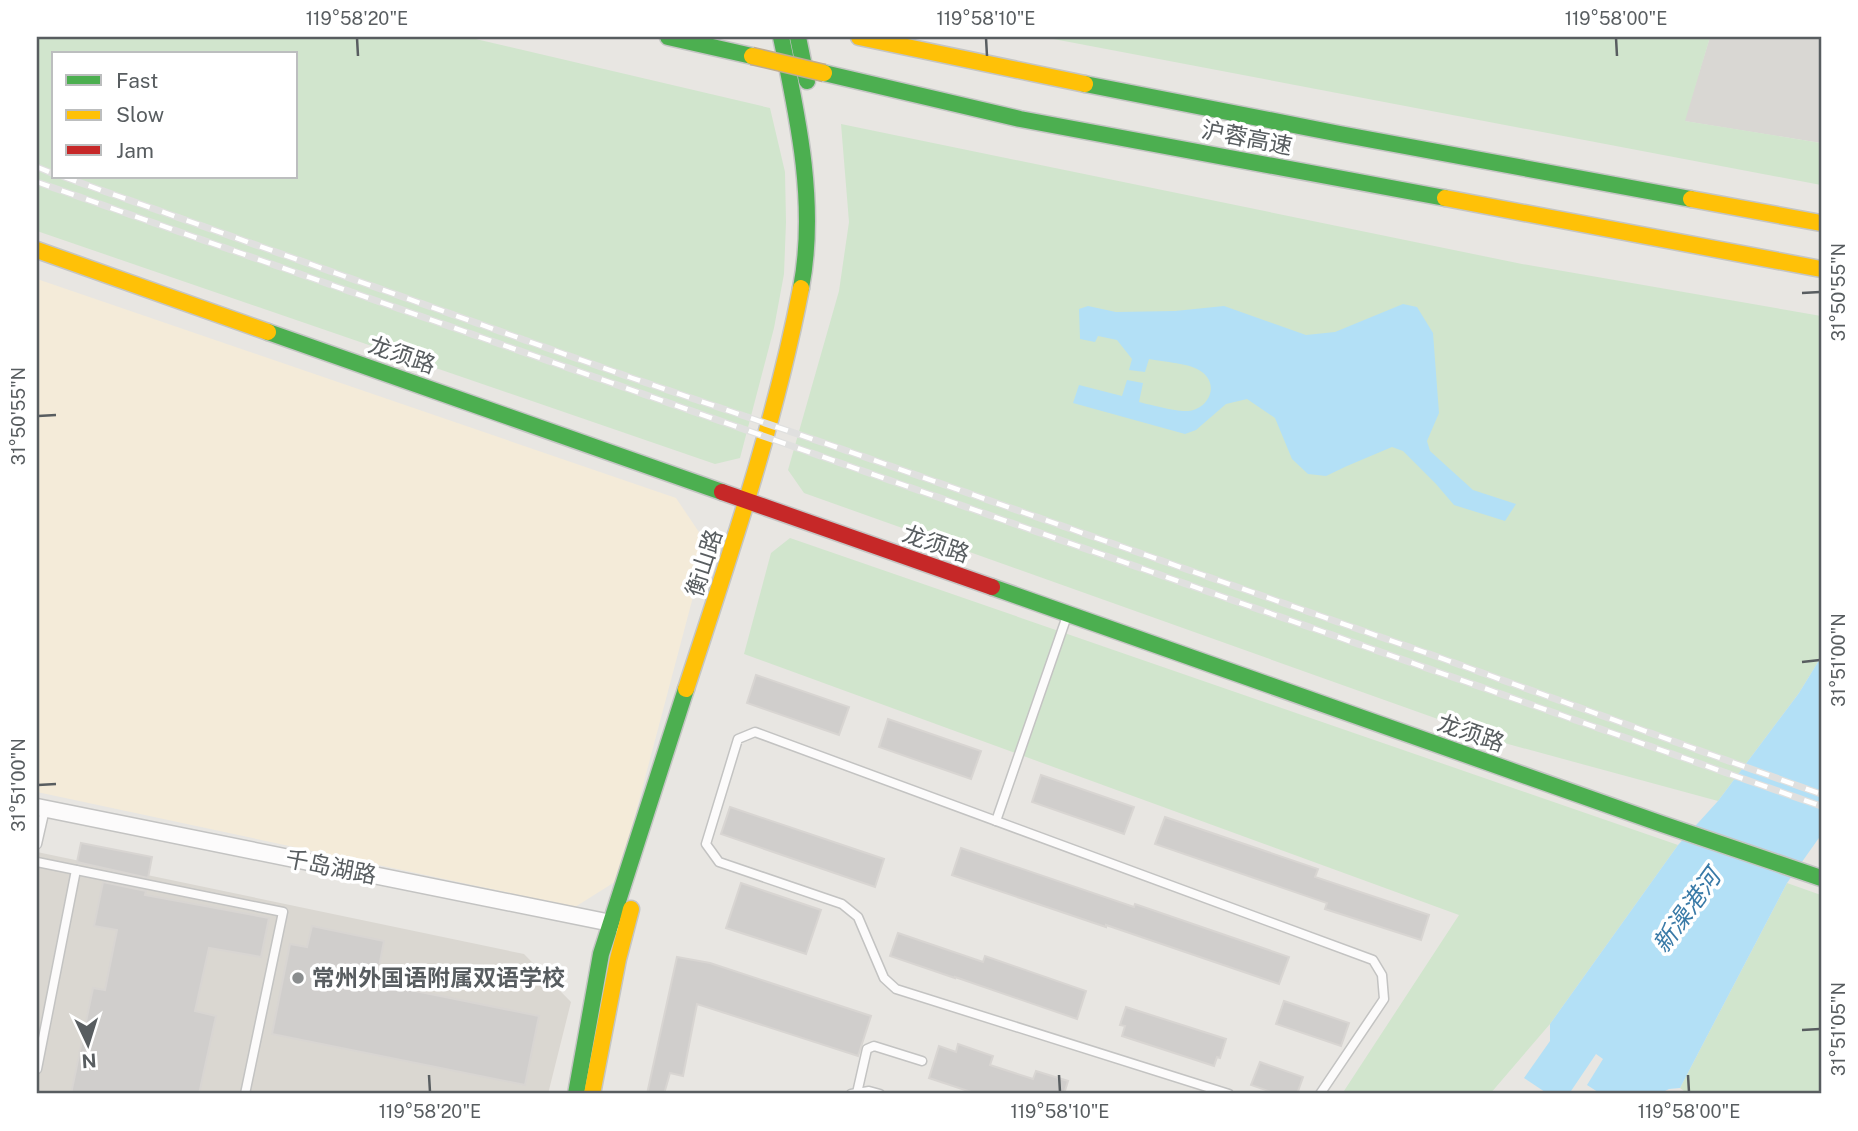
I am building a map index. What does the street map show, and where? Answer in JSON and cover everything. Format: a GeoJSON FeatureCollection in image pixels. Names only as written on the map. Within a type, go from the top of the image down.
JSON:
{"type":"FeatureCollection","features":[{"type":"Feature","properties":{"kind":"main road","name":"沪蓉高速"},"geometry":{"type":"LineString","coordinates":[[668,37],[1020,119],[1821,269]]}},
{"type":"Feature","properties":{"kind":"main road","name":"衡山路"},"geometry":{"type":"LineString","coordinates":[[753,503],[806,263],[807,205],[798,118],[781,37]]}},
{"type":"Feature","properties":{"kind":"main road"},"geometry":{"type":"LineString","coordinates":[[798,37],[810,100]]}},
{"type":"Feature","properties":{"kind":"main road","name":"沪蓉高速"},"geometry":{"type":"LineString","coordinates":[[859,37],[1011,70],[1459,157],[1821,223]]}},
{"type":"Feature","properties":{"kind":"main road","name":"衡山路"},"geometry":{"type":"LineString","coordinates":[[576,1094],[601,954],[619,925],[753,503],[801,362],[821,240],[816,137]]}},
{"type":"Feature","properties":{"kind":"main road","name":"龙须路"},"geometry":{"type":"LineString","coordinates":[[37,250],[1821,878]]}},
{"type":"Feature","properties":{"kind":"main road","name":"衡山路"},"geometry":{"type":"LineString","coordinates":[[592,1094],[618,959],[619,925]]}},
{"type":"Feature","properties":{"kind":"street","name":"千岛湖路"},"geometry":{"type":"LineString","coordinates":[[41,808],[619,925]]}},
{"type":"Feature","properties":{"kind":"lane"},"geometry":{"type":"LineString","coordinates":[[996,821],[1068,614]]}},
{"type":"Feature","properties":{"kind":"lane"},"geometry":{"type":"LineString","coordinates":[[1229,1094],[896,989],[884,978],[859,917],[842,904],[719,862],[706,844],[738,739],[755,732],[1373,960],[1382,975],[1384,999],[1320,1094]]}},
{"type":"Feature","properties":{"kind":"lane"},"geometry":{"type":"LineString","coordinates":[[37,844],[41,808]]}},
{"type":"Feature","properties":{"kind":"lane"},"geometry":{"type":"LineString","coordinates":[[37,862],[283,912],[245,1094]]}},
{"type":"Feature","properties":{"kind":"lane"},"geometry":{"type":"LineString","coordinates":[[37,1069],[76,870]]}},
{"type":"Feature","properties":{"kind":"lane"},"geometry":{"type":"LineString","coordinates":[[880,1094],[869,1091],[854,1094],[867,1049],[874,1046],[922,1061]]}},
{"type":"Feature","properties":{"kind":"shaded area"},"geometry":{"type":"Polygon","coordinates":[[[1710,37],[1821,37],[1821,143],[1684,121],[1710,37]]]}},
{"type":"Feature","properties":{"kind":"shaded area"},"geometry":{"type":"Polygon","coordinates":[[[37,279],[676,498],[707,544],[618,880],[575,907],[37,792],[37,279]]]}},
{"type":"Feature","properties":{"kind":"shaded area","name":"常州外国语附属双语学校"},"geometry":{"type":"Polygon","coordinates":[[[37,852],[524,954],[571,1002],[548,1094],[37,1094],[37,852]]]}},
{"type":"Feature","properties":{"kind":"green space"},"geometry":{"type":"Polygon","coordinates":[[[37,37],[467,37],[770,108],[785,172],[784,274],[774,328],[740,458],[715,464],[37,231],[37,37]]]}},
{"type":"Feature","properties":{"kind":"green space"},"geometry":{"type":"Polygon","coordinates":[[[1043,37],[1710,37],[1685,121],[1821,143],[1821,185],[1043,37]]]}},
{"type":"Feature","properties":{"kind":"green space"},"geometry":{"type":"Polygon","coordinates":[[[841,124],[1522,264],[1821,316],[1821,657],[1799,693],[1718,801],[1508,744],[804,493],[788,470],[839,291],[849,222],[841,124]]]}},
{"type":"Feature","properties":{"kind":"green space"},"geometry":{"type":"Polygon","coordinates":[[[790,538],[1678,845],[1550,1024],[1490,1094],[1342,1094],[1459,915],[744,654],[771,553],[790,538]]]}},
{"type":"Feature","properties":{"kind":"green space"},"geometry":{"type":"Polygon","coordinates":[[[1787,883],[1821,895],[1821,1094],[1688,1094],[1680,1088],[1787,883]]]}},
{"type":"Feature","properties":{"kind":"water"},"geometry":{"type":"Polygon","coordinates":[[[1403,304],[1417,307],[1433,333],[1439,413],[1427,441],[1430,451],[1473,490],[1516,504],[1505,521],[1454,505],[1403,451],[1392,447],[1326,476],[1308,474],[1292,459],[1275,418],[1247,399],[1226,404],[1196,430],[1185,434],[1073,403],[1079,385],[1122,396],[1127,380],[1143,383],[1139,402],[1188,411],[1201,406],[1211,390],[1207,378],[1197,369],[1149,359],[1145,372],[1129,370],[1132,359],[1117,340],[1098,336],[1095,342],[1080,339],[1079,309],[1088,306],[1116,312],[1175,311],[1224,306],[1306,335],[1335,332],[1403,304]]]}},
{"type":"Feature","properties":{"kind":"water","name":"新澡港河"},"geometry":{"type":"Polygon","coordinates":[[[1821,657],[1821,835],[1787,883],[1680,1088],[1659,1094],[1601,1094],[1587,1085],[1603,1059],[1596,1054],[1569,1094],[1548,1094],[1524,1078],[1550,1041],[1550,1024],[1678,845],[1718,801],[1799,693],[1821,657]]]}},
{"type":"Feature","properties":{"kind":"building"},"geometry":{"type":"Polygon","coordinates":[[[756,675],[849,707],[839,735],[747,703],[756,675]]]}},
{"type":"Feature","properties":{"kind":"building"},"geometry":{"type":"Polygon","coordinates":[[[888,719],[981,751],[971,779],[879,747],[888,719]]]}},
{"type":"Feature","properties":{"kind":"building"},"geometry":{"type":"Polygon","coordinates":[[[1041,775],[1134,807],[1124,834],[1032,802],[1041,775]]]}},
{"type":"Feature","properties":{"kind":"building"},"geometry":{"type":"Polygon","coordinates":[[[730,807],[884,859],[875,887],[721,834],[730,807]]]}},
{"type":"Feature","properties":{"kind":"building"},"geometry":{"type":"Polygon","coordinates":[[[1165,817],[1318,869],[1315,877],[1429,915],[1421,940],[1325,909],[1327,903],[1155,844],[1165,817]]]}},
{"type":"Feature","properties":{"kind":"building"},"geometry":{"type":"Polygon","coordinates":[[[81,843],[152,857],[148,878],[77,862],[81,843]]]}},
{"type":"Feature","properties":{"kind":"building"},"geometry":{"type":"Polygon","coordinates":[[[961,848],[1289,957],[1279,984],[952,875],[961,848]]]}},
{"type":"Feature","properties":{"kind":"building"},"geometry":{"type":"Polygon","coordinates":[[[103,882],[146,891],[145,895],[269,918],[261,957],[209,948],[195,1011],[216,1016],[199,1094],[71,1094],[93,988],[105,990],[117,930],[94,926],[103,882]]]}},
{"type":"Feature","properties":{"kind":"building"},"geometry":{"type":"Polygon","coordinates":[[[741,883],[821,910],[806,954],[726,928],[741,883]]]}},
{"type":"Feature","properties":{"kind":"building"},"geometry":{"type":"Polygon","coordinates":[[[312,926],[384,941],[376,983],[539,1016],[525,1085],[272,1034],[290,944],[307,947],[312,926]]]}},
{"type":"Feature","properties":{"kind":"building"},"geometry":{"type":"Polygon","coordinates":[[[898,933],[983,962],[985,956],[1086,991],[1077,1019],[890,956],[898,933]]]}},
{"type":"Feature","properties":{"kind":"building"},"geometry":{"type":"Polygon","coordinates":[[[677,957],[710,963],[871,1016],[858,1056],[697,1004],[683,1076],[670,1073],[664,1094],[647,1094],[677,957]]]}},
{"type":"Feature","properties":{"kind":"building"},"geometry":{"type":"Polygon","coordinates":[[[1284,1001],[1349,1023],[1341,1046],[1276,1024],[1284,1001]]]}},
{"type":"Feature","properties":{"kind":"building"},"geometry":{"type":"Polygon","coordinates":[[[1126,1007],[1226,1039],[1220,1058],[1217,1057],[1214,1066],[1122,1036],[1125,1026],[1120,1025],[1126,1007]]]}},
{"type":"Feature","properties":{"kind":"building"},"geometry":{"type":"Polygon","coordinates":[[[958,1044],[993,1056],[990,1065],[1033,1079],[1036,1071],[1068,1081],[1064,1094],[977,1094],[929,1078],[939,1046],[956,1052],[958,1044]]]}},
{"type":"Feature","properties":{"kind":"building"},"geometry":{"type":"Polygon","coordinates":[[[1260,1062],[1303,1077],[1297,1094],[1277,1094],[1251,1085],[1260,1062]]]}},
{"type":"Feature","properties":{"kind":"railway"},"geometry":{"type":"LineString","coordinates":[[37,167],[52,173]]}},
{"type":"Feature","properties":{"kind":"railway"},"geometry":{"type":"LineString","coordinates":[[67,178],[632,378],[1438,657],[1821,794]]}},
{"type":"Feature","properties":{"kind":"railway"},"geometry":{"type":"LineString","coordinates":[[37,182],[1821,806]]}},
{"type":"Feature","properties":{"kind":"traffic: fast"},"geometry":{"type":"LineString","coordinates":[[668,37],[752,56]]}},
{"type":"Feature","properties":{"kind":"traffic: fast"},"geometry":{"type":"LineString","coordinates":[[781,37],[799,130],[806,193],[807,225],[801,288]]}},
{"type":"Feature","properties":{"kind":"traffic: fast"},"geometry":{"type":"LineString","coordinates":[[798,37],[807,81]]}},
{"type":"Feature","properties":{"kind":"traffic: fast"},"geometry":{"type":"LineString","coordinates":[[824,73],[1020,119],[1445,198]]}},
{"type":"Feature","properties":{"kind":"traffic: fast"},"geometry":{"type":"LineString","coordinates":[[1085,84],[1691,199]]}},
{"type":"Feature","properties":{"kind":"traffic: fast"},"geometry":{"type":"LineString","coordinates":[[268,332],[722,492]]}},
{"type":"Feature","properties":{"kind":"traffic: fast"},"geometry":{"type":"LineString","coordinates":[[992,587],[1821,878]]}},
{"type":"Feature","properties":{"kind":"traffic: fast"},"geometry":{"type":"LineString","coordinates":[[576,1094],[601,954],[686,689]]}},
{"type":"Feature","properties":{"kind":"traffic: slow"},"geometry":{"type":"LineString","coordinates":[[859,37],[1085,84]]}},
{"type":"Feature","properties":{"kind":"traffic: slow"},"geometry":{"type":"LineString","coordinates":[[752,56],[824,73]]}},
{"type":"Feature","properties":{"kind":"traffic: slow"},"geometry":{"type":"LineString","coordinates":[[1445,198],[1821,269]]}},
{"type":"Feature","properties":{"kind":"traffic: slow"},"geometry":{"type":"LineString","coordinates":[[1691,199],[1821,223]]}},
{"type":"Feature","properties":{"kind":"traffic: slow"},"geometry":{"type":"LineString","coordinates":[[37,250],[268,332]]}},
{"type":"Feature","properties":{"kind":"traffic: slow"},"geometry":{"type":"LineString","coordinates":[[686,689],[765,440],[801,288]]}},
{"type":"Feature","properties":{"kind":"traffic: slow"},"geometry":{"type":"LineString","coordinates":[[592,1094],[618,959],[631,909]]}},
{"type":"Feature","properties":{"kind":"traffic: jam"},"geometry":{"type":"LineString","coordinates":[[722,492],[992,587]]}},
{"type":"Feature","properties":{"kind":"place","name":"常州外国语附属双语学校"},"geometry":{"type":"Point","coordinates":[298,978]}}]}
